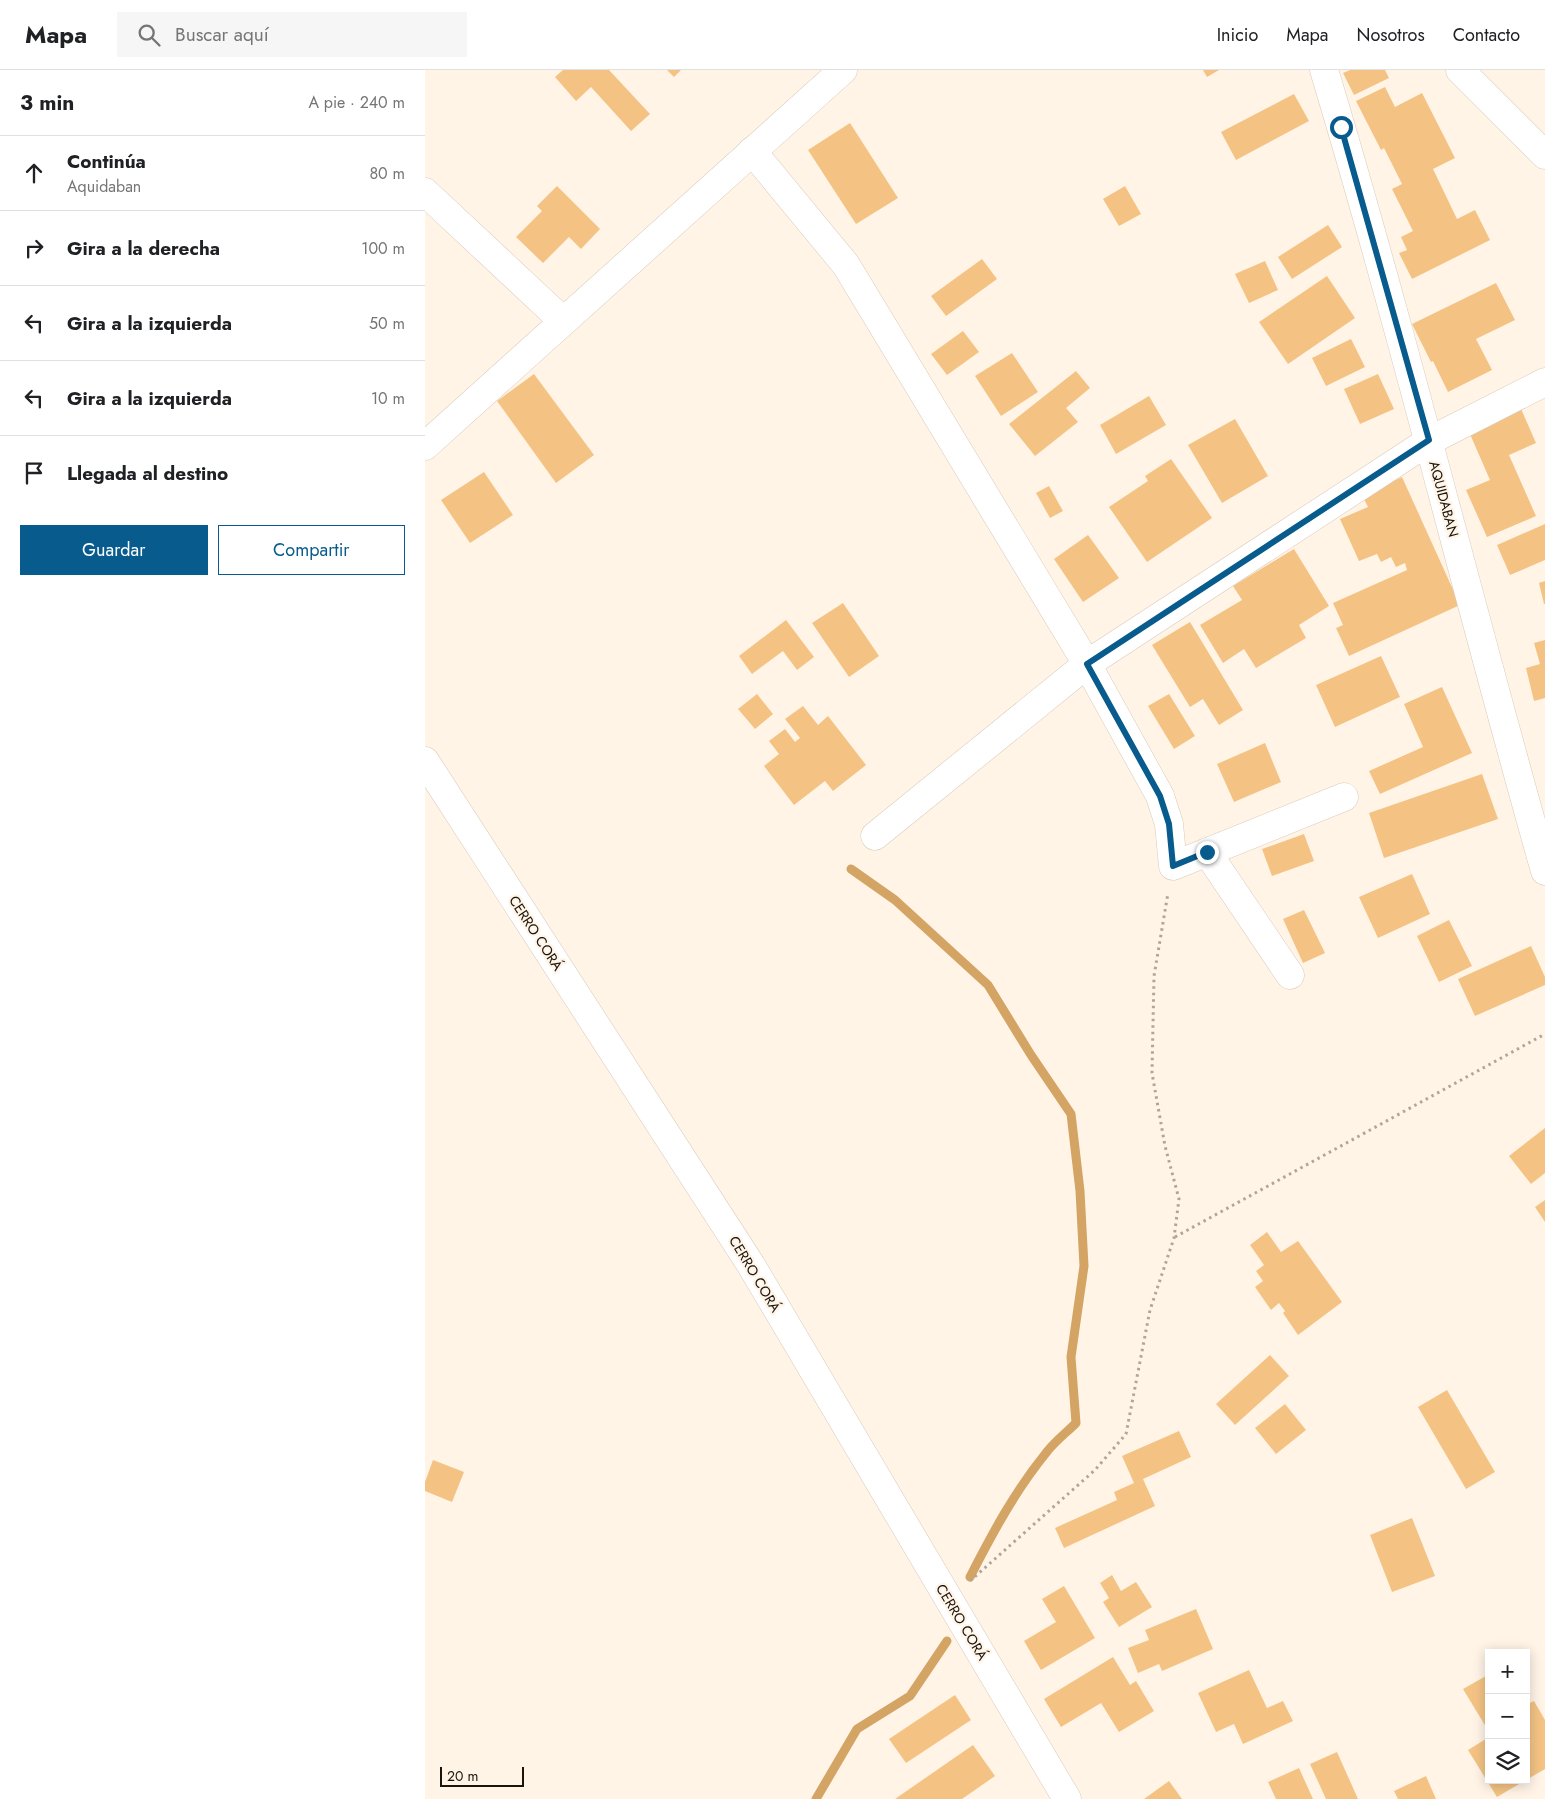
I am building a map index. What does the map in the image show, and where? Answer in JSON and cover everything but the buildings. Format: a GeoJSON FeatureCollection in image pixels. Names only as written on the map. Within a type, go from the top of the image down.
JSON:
{"type":"FeatureCollection","features":[{"type":"Feature","properties":{"kind":"street"},"geometry":{"type":"LineString","coordinates":[[425,446],[843,70]]}},
{"type":"Feature","properties":{"kind":"street","name":"AQUIDABAN"},"geometry":{"type":"LineString","coordinates":[[1324,70],[1429,440],[1515,767],[1545,871]]}},
{"type":"Feature","properties":{"kind":"street"},"geometry":{"type":"LineString","coordinates":[[1461,70],[1545,155]]}},
{"type":"Feature","properties":{"kind":"street"},"geometry":{"type":"LineString","coordinates":[[753,152],[846,265],[1087,664],[1160,796],[1169,824],[1173,866],[1344,797]]}},
{"type":"Feature","properties":{"kind":"street"},"geometry":{"type":"LineString","coordinates":[[425,192],[563,321]]}},
{"type":"Feature","properties":{"kind":"street"},"geometry":{"type":"LineString","coordinates":[[875,836],[1087,664],[1429,440],[1545,382]]}},
{"type":"Feature","properties":{"kind":"street","name":"CERRO CORÁ"},"geometry":{"type":"LineString","coordinates":[[425,761],[751,1265],[1067,1799]]}},
{"type":"Feature","properties":{"kind":"street"},"geometry":{"type":"LineString","coordinates":[[1207,852],[1290,975]]}},
{"type":"Feature","properties":{"kind":"path"},"geometry":{"type":"LineString","coordinates":[[949,1600],[1095,1470],[1126,1434],[1150,1310],[1174,1238],[1179,1199],[1165,1146],[1152,1073],[1154,976],[1173,866]]}},
{"type":"Feature","properties":{"kind":"path"},"geometry":{"type":"LineString","coordinates":[[1174,1238],[1545,1034]]}},
{"type":"Feature","properties":{"kind":"waterway"},"geometry":{"type":"LineString","coordinates":[[851,869],[895,900],[988,985],[1031,1055],[1071,1114],[1080,1191],[1084,1266],[1071,1357],[1076,1423],[1056,1441],[1024,1482],[970,1577]]}},
{"type":"Feature","properties":{"kind":"waterway"},"geometry":{"type":"LineString","coordinates":[[816,1799],[857,1729],[910,1696],[947,1641]]}},
{"type":"Feature","properties":{"kind":"route"},"geometry":{"type":"LineString","coordinates":[[1207,852],[1173,866],[1169,824],[1160,796],[1087,664],[1429,440],[1341,127]]}}]}
